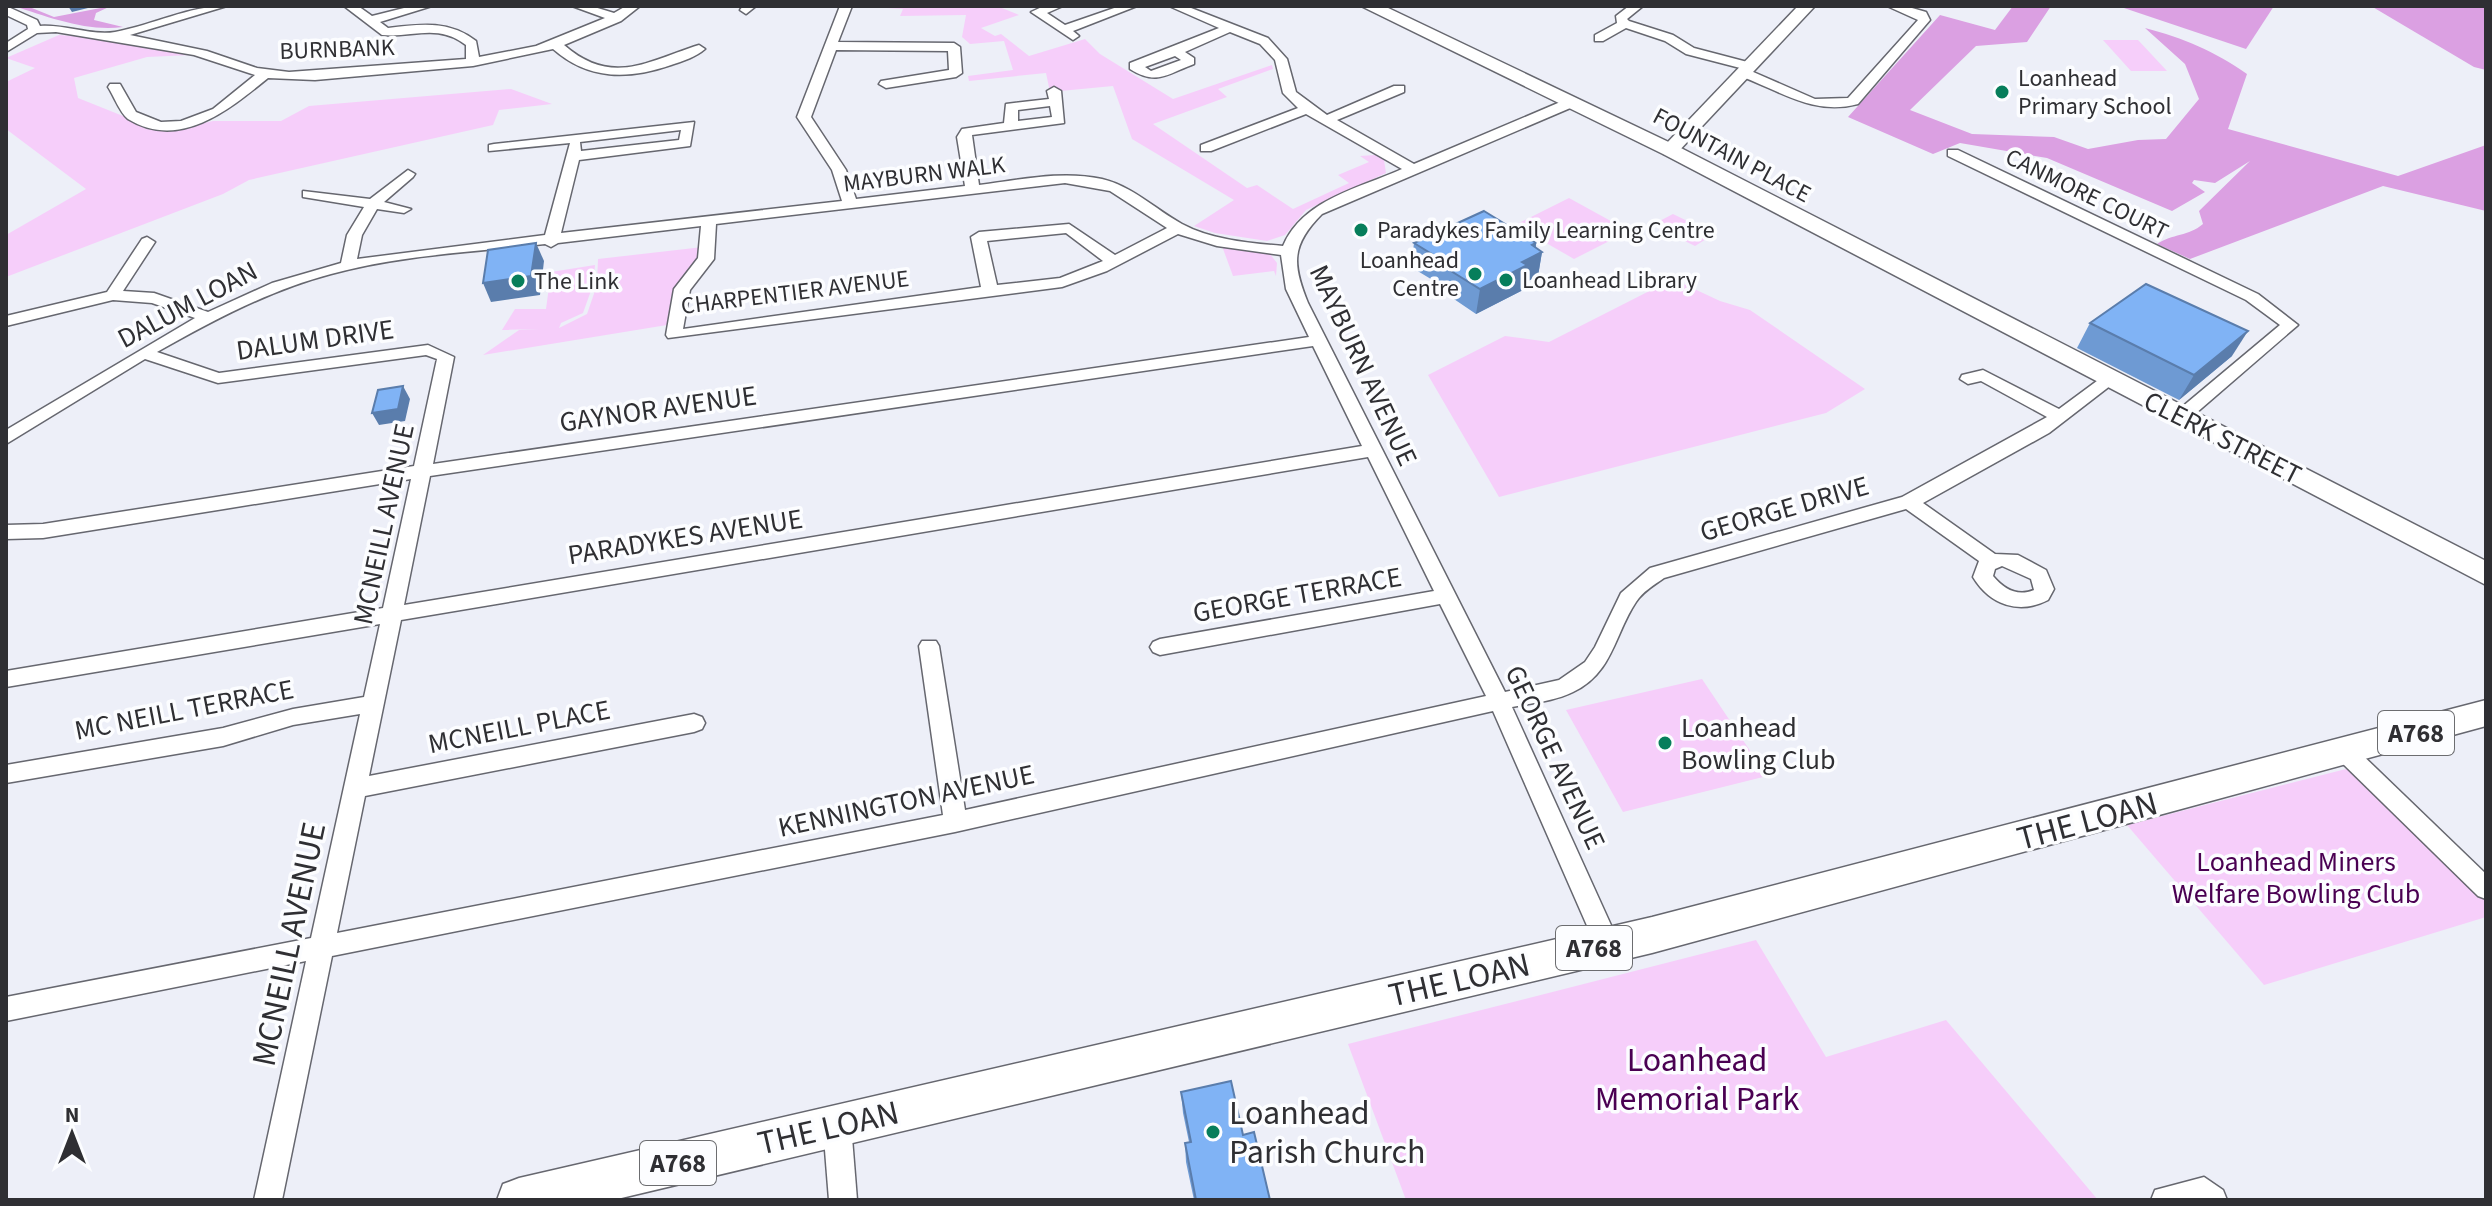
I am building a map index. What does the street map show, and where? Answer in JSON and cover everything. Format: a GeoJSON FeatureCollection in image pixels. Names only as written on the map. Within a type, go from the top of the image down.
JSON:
{"type":"FeatureCollection","features":[{"type":"Feature","properties":{"kind":"main road","name":"FOUNTAIN PLACE"},"geometry":{"type":"LineString","coordinates":[[1370,6],[1670,150],[1959,302]]}},
{"type":"Feature","properties":{"kind":"main road","name":"CLERK STREET"},"geometry":{"type":"LineString","coordinates":[[1959,302],[2486,574]]}},
{"type":"Feature","properties":{"kind":"main road","name":"THE LOAN"},"geometry":{"type":"LineString","coordinates":[[519,1200],[1608,945],[2486,713]]}},
{"type":"Feature","properties":{"kind":"street"},"geometry":{"type":"LineString","coordinates":[[113,36],[221,6]]}},
{"type":"Feature","properties":{"kind":"street"},"geometry":{"type":"LineString","coordinates":[[350,6],[386,32],[441,26],[460,33],[472,44],[473,62]]}},
{"type":"Feature","properties":{"kind":"street"},"geometry":{"type":"LineString","coordinates":[[368,21],[426,6]]}},
{"type":"Feature","properties":{"kind":"street"},"geometry":{"type":"LineString","coordinates":[[435,6],[441,26]]}},
{"type":"Feature","properties":{"kind":"street"},"geometry":{"type":"LineString","coordinates":[[578,6],[617,18]]}},
{"type":"Feature","properties":{"kind":"street","name":"BURNBANK"},"geometry":{"type":"LineString","coordinates":[[34,30],[56,28],[196,51],[265,74],[317,75],[473,62],[556,45],[617,18],[634,6]]}},
{"type":"Feature","properties":{"kind":"street"},"geometry":{"type":"LineString","coordinates":[[846,6],[804,117],[839,170],[851,206]]}},
{"type":"Feature","properties":{"kind":"street"},"geometry":{"type":"LineString","coordinates":[[1057,6],[1037,12],[1068,33],[1093,19],[1131,6]]}},
{"type":"Feature","properties":{"kind":"street"},"geometry":{"type":"LineString","coordinates":[[1065,6],[1093,19]]}},
{"type":"Feature","properties":{"kind":"street"},"geometry":{"type":"LineString","coordinates":[[1175,6],[1251,33],[1275,50],[1290,93],[1307,109],[1412,169]]}},
{"type":"Feature","properties":{"kind":"street"},"geometry":{"type":"LineString","coordinates":[[1637,6],[1620,19],[1625,24],[1669,38],[1690,51],[1748,70],[1818,104],[1843,105],[1853,101],[1924,20],[1922,15],[1893,6]]}},
{"type":"Feature","properties":{"kind":"street"},"geometry":{"type":"LineString","coordinates":[[1670,150],[1807,6]]}},
{"type":"Feature","properties":{"kind":"street"},"geometry":{"type":"LineString","coordinates":[[6,10],[33,23],[34,30],[6,48]]}},
{"type":"Feature","properties":{"kind":"street"},"geometry":{"type":"LineString","coordinates":[[1599,38],[1625,24]]}},
{"type":"Feature","properties":{"kind":"street"},"geometry":{"type":"LineString","coordinates":[[1176,51],[1231,27]]}},
{"type":"Feature","properties":{"kind":"street"},"geometry":{"type":"LineString","coordinates":[[830,46],[932,44],[954,47],[956,73],[886,84]]}},
{"type":"Feature","properties":{"kind":"street"},"geometry":{"type":"LineString","coordinates":[[932,44],[932,76]]}},
{"type":"Feature","properties":{"kind":"street"},"geometry":{"type":"LineString","coordinates":[[556,45],[572,62],[595,70],[634,71],[678,62],[699,49]]}},
{"type":"Feature","properties":{"kind":"street"},"geometry":{"type":"LineString","coordinates":[[115,87],[131,115],[159,126],[183,125],[218,112],[265,74]]}},
{"type":"Feature","properties":{"kind":"street"},"geometry":{"type":"LineString","coordinates":[[1326,120],[1399,89]]}},
{"type":"Feature","properties":{"kind":"street"},"geometry":{"type":"LineString","coordinates":[[1011,125],[1011,107],[1054,96],[1064,139]]}},
{"type":"Feature","properties":{"kind":"street","name":"MAYBURN AVENUE"},"geometry":{"type":"LineString","coordinates":[[1444,596],[1292,284],[1287,268],[1288,251],[1298,231],[1317,211],[1570,103]]}},
{"type":"Feature","properties":{"kind":"street"},"geometry":{"type":"LineString","coordinates":[[1206,148],[1307,109]]}},
{"type":"Feature","properties":{"kind":"street"},"geometry":{"type":"LineString","coordinates":[[973,190],[964,137],[973,130],[1059,120]]}},
{"type":"Feature","properties":{"kind":"street"},"geometry":{"type":"LineString","coordinates":[[494,148],[689,125],[685,143],[574,156]]}},
{"type":"Feature","properties":{"kind":"street"},"geometry":{"type":"LineString","coordinates":[[551,242],[557,207],[577,138]]}},
{"type":"Feature","properties":{"kind":"street","name":"CANMORE COURT"},"geometry":{"type":"LineString","coordinates":[[1953,153],[2252,297],[2290,325],[2182,416]]}},
{"type":"Feature","properties":{"kind":"street"},"geometry":{"type":"LineString","coordinates":[[348,264],[351,240],[368,206],[408,174]]}},
{"type":"Feature","properties":{"kind":"street","name":"MAYBURN WALK"},"geometry":{"type":"LineString","coordinates":[[551,242],[1065,179],[1106,183],[1122,188],[1178,228],[1204,238],[1288,251]]}},
{"type":"Feature","properties":{"kind":"street"},"geometry":{"type":"LineString","coordinates":[[308,194],[349,199],[368,206],[404,209]]}},
{"type":"Feature","properties":{"kind":"street","name":"CHARPENTIER AVENUE"},"geometry":{"type":"LineString","coordinates":[[709,223],[706,259],[682,289],[674,335],[1062,282],[1113,261],[1178,228]]}},
{"type":"Feature","properties":{"kind":"street"},"geometry":{"type":"LineString","coordinates":[[990,291],[979,237],[1069,228],[1113,261]]}},
{"type":"Feature","properties":{"kind":"street"},"geometry":{"type":"LineString","coordinates":[[113,295],[147,242]]}},
{"type":"Feature","properties":{"kind":"street","name":"DALUM LOAN"},"geometry":{"type":"LineString","coordinates":[[6,438],[207,317],[266,288],[348,264],[551,242]]}},
{"type":"Feature","properties":{"kind":"street"},"geometry":{"type":"LineString","coordinates":[[6,321],[113,295],[154,298],[207,317]]}},
{"type":"Feature","properties":{"kind":"street","name":"GAYNOR AVENUE"},"geometry":{"type":"LineString","coordinates":[[6,532],[43,531],[423,471],[1319,340]]}},
{"type":"Feature","properties":{"kind":"street","name":"DALUM DRIVE"},"geometry":{"type":"LineString","coordinates":[[146,354],[218,378],[428,350],[446,357]]}},
{"type":"Feature","properties":{"kind":"street","name":"MCNEILL AVENUE"},"geometry":{"type":"LineString","coordinates":[[268,1200],[446,357]]}},
{"type":"Feature","properties":{"kind":"street"},"geometry":{"type":"LineString","coordinates":[[1968,379],[1983,375],[2060,417]]}},
{"type":"Feature","properties":{"kind":"street","name":"GEORGE DRIVE"},"geometry":{"type":"LineString","coordinates":[[1500,703],[1565,687],[1583,678],[1603,658],[1627,599],[1657,573],[1909,502],[2060,417],[2111,379]]}},
{"type":"Feature","properties":{"kind":"street","name":"PARADYKES AVENUE"},"geometry":{"type":"LineString","coordinates":[[6,679],[1373,450]]}},
{"type":"Feature","properties":{"kind":"street"},"geometry":{"type":"LineString","coordinates":[[1909,502],[1992,561]]}},
{"type":"Feature","properties":{"kind":"street","name":"GEORGE TERRACE"},"geometry":{"type":"LineString","coordinates":[[1160,647],[1444,596]]}},
{"type":"Feature","properties":{"kind":"street","name":"GEORGE AVENUE"},"geometry":{"type":"LineString","coordinates":[[1444,596],[1500,703],[1608,945]]}},
{"type":"Feature","properties":{"kind":"street"},"geometry":{"type":"LineString","coordinates":[[929,646],[955,822]]}},
{"type":"Feature","properties":{"kind":"street","name":"MC NEILL TERRACE"},"geometry":{"type":"LineString","coordinates":[[6,774],[223,737],[293,717],[375,703]]}},
{"type":"Feature","properties":{"kind":"street","name":"KENNINGTON AVENUE"},"geometry":{"type":"LineString","coordinates":[[6,1009],[955,822],[1500,703]]}},
{"type":"Feature","properties":{"kind":"street","name":"MCNEILL PLACE"},"geometry":{"type":"LineString","coordinates":[[356,788],[694,723]]}},
{"type":"Feature","properties":{"kind":"street"},"geometry":{"type":"LineString","coordinates":[[2345,752],[2486,889]]}},
{"type":"Feature","properties":{"kind":"street"},"geometry":{"type":"LineString","coordinates":[[837,1125],[843,1200]]}},
{"type":"Feature","properties":{"kind":"street"},"geometry":{"type":"LineString","coordinates":[[2165,1200],[2204,1191],[2213,1200]]}},
{"type":"Feature","properties":{"kind":"green space"},"geometry":{"type":"Polygon","coordinates":[[[853,6],[997,6],[1019,15],[981,28],[995,36],[1001,34],[1029,56],[1085,39],[1100,54],[1173,99],[1272,65],[1273,69],[1218,89],[1227,97],[1153,124],[1247,188],[1257,185],[1293,209],[1349,183],[1338,175],[1369,162],[1360,156],[1375,155],[1384,160],[1386,173],[1306,210],[1285,235],[1267,241],[1215,233],[1194,226],[1234,200],[1132,139],[1113,86],[1050,92],[1046,73],[969,81],[968,76],[1013,70],[1004,41],[970,44],[962,37],[966,15],[900,16],[903,9],[853,6]]]}},
{"type":"Feature","properties":{"kind":"green space"},"geometry":{"type":"Polygon","coordinates":[[[59,35],[100,38],[191,55],[147,57],[74,78],[78,98],[128,118],[190,126],[213,121],[281,121],[309,106],[511,89],[552,104],[499,110],[493,125],[249,180],[223,194],[6,277],[6,235],[86,189],[6,129],[6,82],[35,68],[6,58],[59,35]]]}},
{"type":"Feature","properties":{"kind":"green space"},"geometry":{"type":"Polygon","coordinates":[[[2103,40],[2138,40],[2167,71],[2131,71],[2103,40]]]}},
{"type":"Feature","properties":{"kind":"green space"},"geometry":{"type":"Polygon","coordinates":[[[1569,198],[1629,231],[1574,259],[1515,225],[1569,198]]]}},
{"type":"Feature","properties":{"kind":"green space"},"geometry":{"type":"Polygon","coordinates":[[[1673,214],[1714,234],[1695,246],[1652,225],[1673,214]]]}},
{"type":"Feature","properties":{"kind":"green space"},"geometry":{"type":"Polygon","coordinates":[[[1222,246],[1270,254],[1277,263],[1276,276],[1274,271],[1233,276],[1222,246]]]}},
{"type":"Feature","properties":{"kind":"green space"},"geometry":{"type":"Polygon","coordinates":[[[703,247],[667,325],[483,355],[519,330],[540,329],[502,330],[515,309],[546,309],[551,272],[595,265],[593,285],[583,313],[561,323],[559,328],[587,314],[597,285],[598,259],[703,247]]]}},
{"type":"Feature","properties":{"kind":"green space"},"geometry":{"type":"Polygon","coordinates":[[[1673,279],[1720,301],[1750,310],[1865,389],[1826,413],[1499,497],[1428,375],[1505,336],[1549,342],[1673,279]]]}},
{"type":"Feature","properties":{"kind":"green space","name":"Loanhead Bowling Club"},"geometry":{"type":"Polygon","coordinates":[[[1702,679],[1767,776],[1623,812],[1566,710],[1702,679]]]}},
{"type":"Feature","properties":{"kind":"green space","name":"Loanhead Miners Welfare Bowling Club"},"geometry":{"type":"Polygon","coordinates":[[[2350,768],[2486,900],[2486,917],[2264,985],[2127,825],[2350,768]]]}},
{"type":"Feature","properties":{"kind":"green space","name":"Loanhead Memorial Park"},"geometry":{"type":"Polygon","coordinates":[[[1756,940],[1826,1057],[1946,1020],[2098,1200],[1406,1200],[1348,1044],[1756,940]]]}},
{"type":"Feature","properties":{"kind":"shaded area"},"geometry":{"type":"Polygon","coordinates":[[[14,6],[27,6],[54,17],[111,6],[96,13],[94,20],[123,27],[82,25],[14,6]]]}},
{"type":"Feature","properties":{"kind":"shaded area"},"geometry":{"type":"Polygon","coordinates":[[[2013,6],[2051,6],[2027,42],[1976,46],[1910,110],[1972,134],[2054,137],[2088,149],[2138,140],[2166,139],[2199,99],[2185,64],[2145,28],[2198,46],[2247,74],[2228,129],[2398,176],[2486,145],[2486,211],[2383,186],[2190,259],[2157,244],[2203,224],[2199,211],[2250,161],[2215,183],[2194,180],[2192,183],[2205,192],[2172,211],[2047,158],[1960,143],[1933,154],[1848,117],[1940,15],[1995,30],[2013,6]]]}},
{"type":"Feature","properties":{"kind":"shaded area"},"geometry":{"type":"Polygon","coordinates":[[[2118,6],[2274,6],[2246,49],[2118,6]]]}},
{"type":"Feature","properties":{"kind":"shaded area"},"geometry":{"type":"Polygon","coordinates":[[[2371,6],[2486,6],[2486,70],[2474,67],[2371,6]]]}},
{"type":"Feature","properties":{"kind":"building"},"geometry":{"type":"Polygon","coordinates":[[[1484,211],[1536,243],[1532,245],[1542,252],[1522,262],[1527,265],[1480,289],[1451,271],[1456,269],[1414,243],[1484,211]]]}},
{"type":"Feature","properties":{"kind":"building"},"geometry":{"type":"Polygon","coordinates":[[[536,243],[531,276],[483,283],[488,250],[536,243]]]}},
{"type":"Feature","properties":{"kind":"building"},"geometry":{"type":"Polygon","coordinates":[[[2146,284],[2248,331],[2194,375],[2090,323],[2146,284]]]}},
{"type":"Feature","properties":{"kind":"building"},"geometry":{"type":"Polygon","coordinates":[[[403,386],[398,409],[372,413],[378,390],[403,386]]]}},
{"type":"Feature","properties":{"kind":"building","name":"Loanhead Parish Church"},"geometry":{"type":"Polygon","coordinates":[[[1231,1081],[1243,1135],[1254,1132],[1270,1200],[1196,1200],[1185,1143],[1191,1142],[1181,1092],[1231,1081]]]}},
{"type":"Feature","properties":{"kind":"place","name":"Loanhead Primary School"},"geometry":{"type":"Point","coordinates":[2002,92]}},
{"type":"Feature","properties":{"kind":"place","name":"Paradykes Family Learning Centre"},"geometry":{"type":"Point","coordinates":[1361,230]}},
{"type":"Feature","properties":{"kind":"place","name":"Loanhead Centre"},"geometry":{"type":"Point","coordinates":[1475,274]}},
{"type":"Feature","properties":{"kind":"place","name":"Loanhead Library"},"geometry":{"type":"Point","coordinates":[1506,280]}},
{"type":"Feature","properties":{"kind":"place","name":"The Link"},"geometry":{"type":"Point","coordinates":[518,281]}},
{"type":"Feature","properties":{"kind":"place","name":"Loanhead Bowling Club"},"geometry":{"type":"Point","coordinates":[1665,743]}},
{"type":"Feature","properties":{"kind":"place","name":"Loanhead Parish Church"},"geometry":{"type":"Point","coordinates":[1213,1132]}}]}
